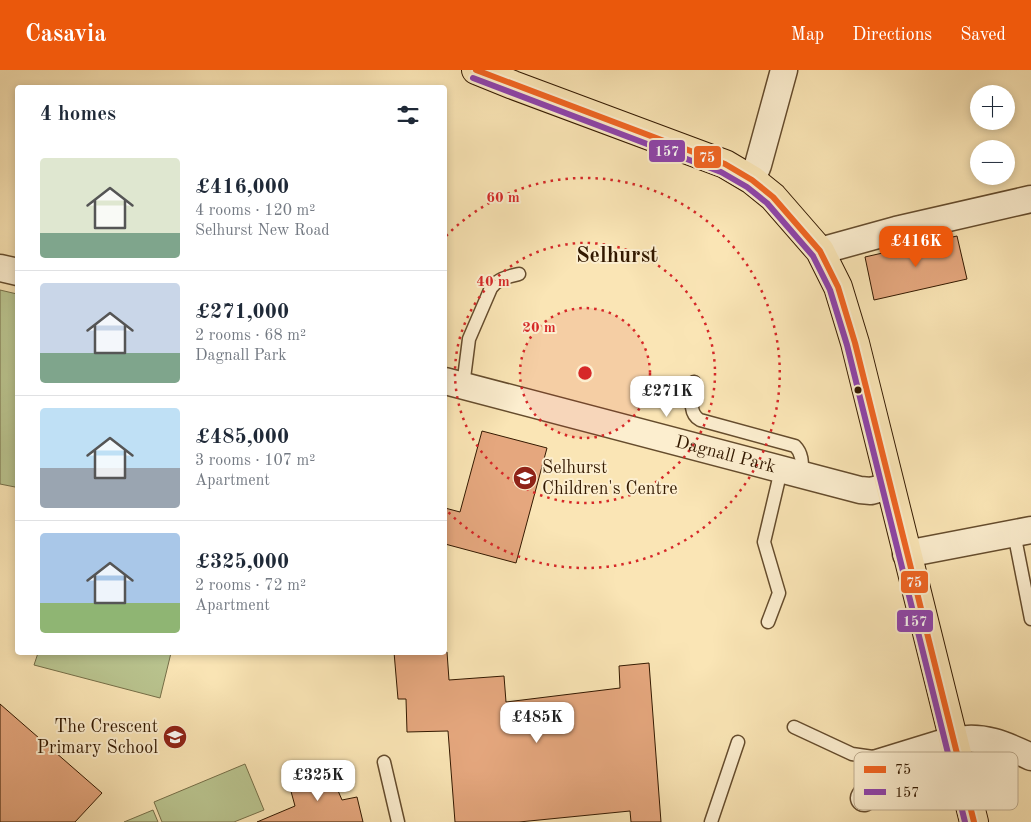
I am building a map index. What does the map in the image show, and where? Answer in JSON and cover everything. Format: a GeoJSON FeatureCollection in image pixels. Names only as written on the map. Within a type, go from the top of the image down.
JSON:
{"type":"FeatureCollection","features":[{"type":"Feature","properties":{"kind":"main road"},"geometry":{"type":"LineString","coordinates":[[476,70],[515,78],[725,164],[752,180],[773,197],[820,251],[833,275],[847,315],[956,752]]}},
{"type":"Feature","properties":{"kind":"street"},"geometry":{"type":"LineString","coordinates":[[752,180],[758,165],[784,70]]}},
{"type":"Feature","properties":{"kind":"street"},"geometry":{"type":"LineString","coordinates":[[820,251],[896,230],[1031,199]]}},
{"type":"Feature","properties":{"kind":"street"},"geometry":{"type":"LineString","coordinates":[[0,268],[15,271]]}},
{"type":"Feature","properties":{"kind":"street","name":"Dagnall Park"},"geometry":{"type":"LineString","coordinates":[[454,383],[860,490],[870,491],[889,486]]}},
{"type":"Feature","properties":{"kind":"street"},"geometry":{"type":"LineString","coordinates":[[906,554],[1022,532]]}},
{"type":"Feature","properties":{"kind":"street"},"geometry":{"type":"LineString","coordinates":[[926,752],[965,738],[1003,743],[1031,757]]}},
{"type":"Feature","properties":{"kind":"lane"},"geometry":{"type":"LineString","coordinates":[[454,383],[469,339],[490,288],[503,278],[519,274]]}},
{"type":"Feature","properties":{"kind":"lane"},"geometry":{"type":"LineString","coordinates":[[694,382],[692,411],[694,417],[794,446],[801,456],[792,472],[764,542],[779,593],[768,622]]}},
{"type":"Feature","properties":{"kind":"lane"},"geometry":{"type":"LineString","coordinates":[[1022,532],[1031,619]]}},
{"type":"Feature","properties":{"kind":"lane"},"geometry":{"type":"LineString","coordinates":[[794,727],[854,754]]}},
{"type":"Feature","properties":{"kind":"lane"},"geometry":{"type":"LineString","coordinates":[[898,752],[953,741]]}},
{"type":"Feature","properties":{"kind":"lane"},"geometry":{"type":"LineString","coordinates":[[712,822],[738,742]]}},
{"type":"Feature","properties":{"kind":"lane"},"geometry":{"type":"LineString","coordinates":[[384,762],[398,822]]}},
{"type":"Feature","properties":{"kind":"green space"},"geometry":{"type":"Polygon","coordinates":[[[0,290],[15,294],[15,487],[0,484],[0,290]]]}},
{"type":"Feature","properties":{"kind":"green space"},"geometry":{"type":"Polygon","coordinates":[[[37,655],[171,655],[160,698],[34,665],[37,655]]]}},
{"type":"Feature","properties":{"kind":"green space"},"geometry":{"type":"Polygon","coordinates":[[[245,764],[264,810],[234,822],[162,822],[154,802],[245,764]]]}},
{"type":"Feature","properties":{"kind":"green space"},"geometry":{"type":"Polygon","coordinates":[[[153,810],[158,822],[124,822],[153,810]]]}},
{"type":"Feature","properties":{"kind":"building"},"geometry":{"type":"Polygon","coordinates":[[[957,236],[967,279],[874,300],[865,257],[957,236]]]}},
{"type":"Feature","properties":{"kind":"building"},"geometry":{"type":"Polygon","coordinates":[[[482,431],[547,448],[516,563],[447,545],[447,509],[460,512],[482,431]]]}},
{"type":"Feature","properties":{"kind":"building"},"geometry":{"type":"Polygon","coordinates":[[[447,652],[449,680],[504,676],[506,702],[620,688],[619,666],[649,663],[661,822],[631,822],[630,811],[519,822],[455,822],[448,731],[407,732],[406,699],[398,699],[394,655],[447,655],[447,652]]]}},
{"type":"Feature","properties":{"kind":"building"},"geometry":{"type":"Polygon","coordinates":[[[0,704],[102,793],[75,822],[0,822],[0,704]]]}},
{"type":"Feature","properties":{"kind":"building"},"geometry":{"type":"Polygon","coordinates":[[[327,765],[342,800],[357,797],[363,822],[257,822],[295,806],[289,784],[327,765]]]}},
{"type":"Feature","properties":{"kind":"transit line","name":"75"},"geometry":{"type":"LineString","coordinates":[[476,70],[725,164],[752,180],[773,197],[820,251],[838,287],[855,343],[957,752]]}},
{"type":"Feature","properties":{"kind":"transit line","name":"157"},"geometry":{"type":"LineString","coordinates":[[473,78],[721,172],[747,187],[767,203],[813,256],[830,290],[847,345],[948,752]]}},
{"type":"Feature","properties":{"kind":"transit line","name":"157"},"geometry":{"type":"LineString","coordinates":[[962,810],[965,822]]}},
{"type":"Feature","properties":{"kind":"transit line","name":"75"},"geometry":{"type":"LineString","coordinates":[[971,810],[974,822]]}},
{"type":"Feature","properties":{"kind":"place","name":"Selhurst Children's Centre"},"geometry":{"type":"Point","coordinates":[525,478]}},
{"type":"Feature","properties":{"kind":"place","name":"The Crescent Primary School"},"geometry":{"type":"Point","coordinates":[175,737]}},
{"type":"Feature","properties":{"kind":"district","name":"Selhurst"},"geometry":{"type":"Point","coordinates":[617,256]}}]}
